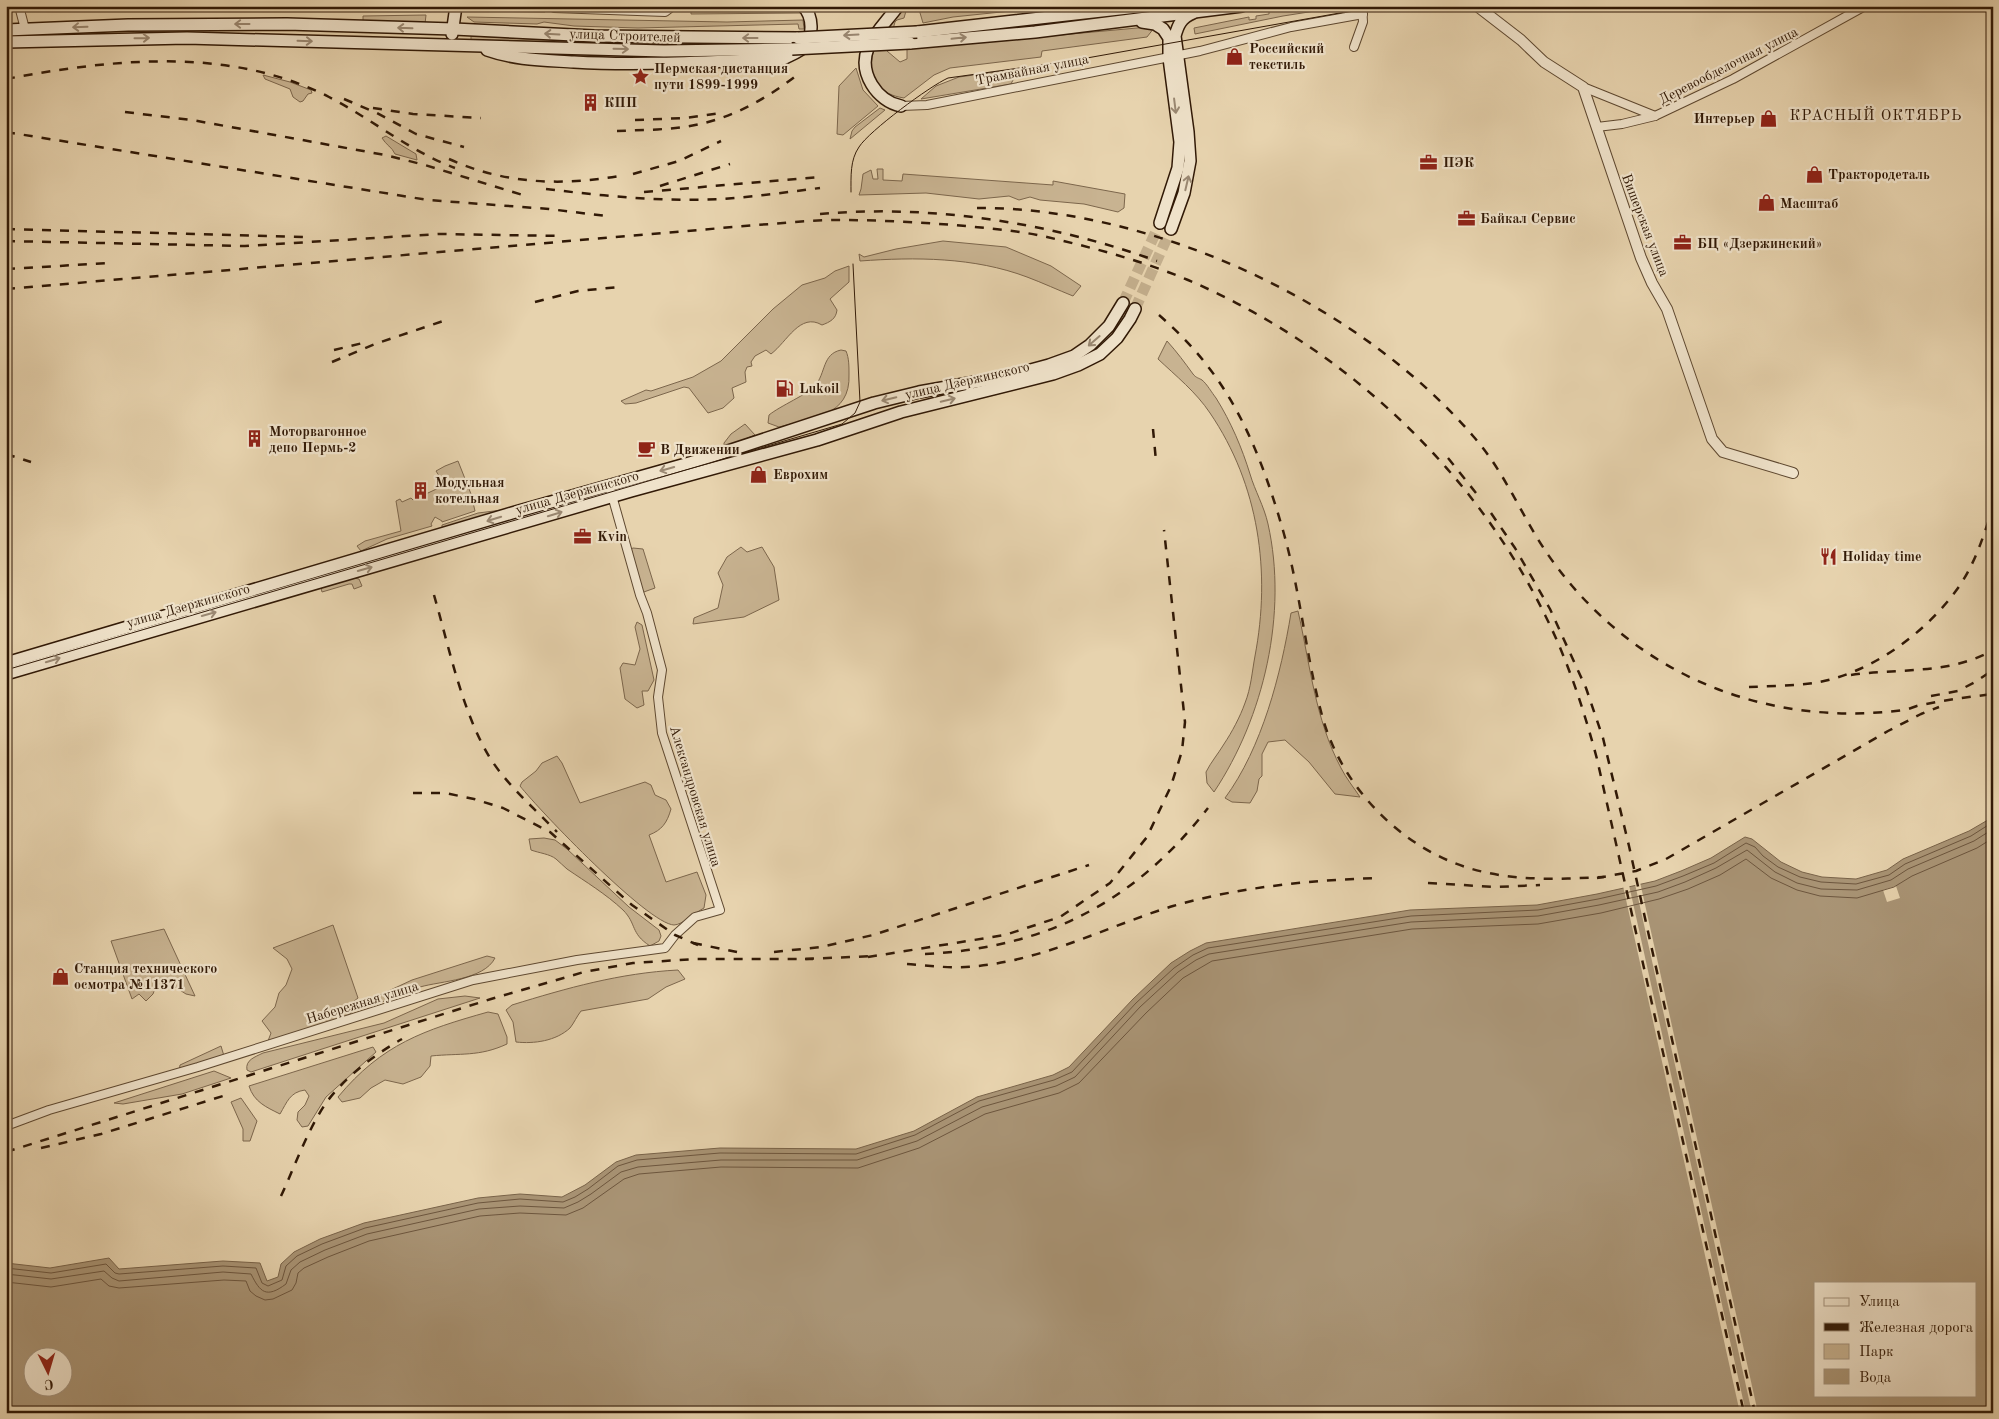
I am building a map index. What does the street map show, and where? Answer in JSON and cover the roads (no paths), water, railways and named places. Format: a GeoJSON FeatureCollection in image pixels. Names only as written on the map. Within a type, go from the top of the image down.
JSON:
{"type":"FeatureCollection","features":[{"type":"Feature","properties":{"kind":"main road"},"geometry":{"type":"LineString","coordinates":[[450,45],[454,29],[456,6]]}},
{"type":"Feature","properties":{"kind":"main road"},"geometry":{"type":"LineString","coordinates":[[476,47],[515,57],[590,63],[783,59],[804,47],[809,39],[811,30],[810,16],[803,6]]}},
{"type":"Feature","properties":{"kind":"main road"},"geometry":{"type":"LineString","coordinates":[[898,6],[870,44],[865,59],[867,76],[876,92],[890,102],[901,106]]}},
{"type":"Feature","properties":{"kind":"main road"},"geometry":{"type":"LineString","coordinates":[[935,30],[981,19],[1090,6]]}},
{"type":"Feature","properties":{"kind":"main road","name":"улица Строителей"},"geometry":{"type":"LineString","coordinates":[[6,30],[128,25],[250,24],[454,29],[594,36],[798,38],[917,32],[1146,6]]}},
{"type":"Feature","properties":{"kind":"main road","name":"улица Строителей"},"geometry":{"type":"LineString","coordinates":[[6,42],[159,38],[674,52],[792,49],[910,44],[1035,32],[1242,6]]}},
{"type":"Feature","properties":{"kind":"main road"},"geometry":{"type":"LineString","coordinates":[[1160,224],[1171,194],[1179,159],[1174,57],[1177,26],[1183,18],[1197,12]]}},
{"type":"Feature","properties":{"kind":"main road"},"geometry":{"type":"LineString","coordinates":[[1130,20],[1155,24],[1163,29],[1170,40],[1174,57],[1188,132],[1190,161],[1184,193],[1171,229]]}},
{"type":"Feature","properties":{"kind":"main road","name":"улица Дзержинского"},"geometry":{"type":"LineString","coordinates":[[6,663],[744,446],[874,402],[1010,376],[1064,360],[1083,350],[1097,339],[1109,326],[1124,304]]}},
{"type":"Feature","properties":{"kind":"main road","name":"улица Дзержинского"},"geometry":{"type":"LineString","coordinates":[[6,674],[613,497],[818,440],[908,410],[1028,382],[1067,370],[1093,358],[1112,343],[1126,326],[1135,308]]}},
{"type":"Feature","properties":{"kind":"street"},"geometry":{"type":"LineString","coordinates":[[20,6],[25,29]]}},
{"type":"Feature","properties":{"kind":"street"},"geometry":{"type":"LineString","coordinates":[[552,6],[554,8],[664,12],[673,6]]}},
{"type":"Feature","properties":{"kind":"street"},"geometry":{"type":"LineString","coordinates":[[1477,6],[1544,62],[1583,87],[1655,116]]}},
{"type":"Feature","properties":{"kind":"street","name":"Деревообделочная улица"},"geometry":{"type":"LineString","coordinates":[[1597,127],[1622,124],[1655,116],[1733,79],[1865,6]]}},
{"type":"Feature","properties":{"kind":"street"},"geometry":{"type":"LineString","coordinates":[[1354,47],[1362,26],[1362,10]]}},
{"type":"Feature","properties":{"kind":"street","name":"Трамвайная улица"},"geometry":{"type":"LineString","coordinates":[[901,106],[932,104],[1174,57],[1222,47],[1362,10]]}},
{"type":"Feature","properties":{"kind":"street","name":"Вишерская улица"},"geometry":{"type":"LineString","coordinates":[[1583,87],[1642,258],[1652,283],[1668,309],[1712,439],[1723,452],[1793,473]]}},
{"type":"Feature","properties":{"kind":"street","name":"Александровская улица"},"geometry":{"type":"LineString","coordinates":[[609,485],[662,670],[658,697],[662,733],[720,910]]}},
{"type":"Feature","properties":{"kind":"street","name":"Набережная улица"},"geometry":{"type":"LineString","coordinates":[[6,1126],[49,1110],[198,1067],[474,980],[577,960],[665,948],[675,935],[695,917],[720,910]]}},
{"type":"Feature","properties":{"kind":"water"},"geometry":{"type":"Polygon","coordinates":[[[1993,817],[1993,1413],[6,1413],[6,1263],[50,1268],[109,1258],[119,1269],[223,1261],[260,1263],[267,1281],[278,1277],[281,1264],[294,1252],[320,1239],[364,1223],[478,1198],[520,1194],[562,1197],[585,1185],[616,1162],[636,1155],[720,1148],[856,1149],[914,1131],[977,1097],[1053,1075],[1069,1067],[1133,999],[1171,963],[1206,943],[1410,910],[1537,905],[1597,894],[1655,881],[1681,871],[1711,858],[1745,837],[1752,839],[1781,862],[1802,872],[1822,877],[1856,879],[1887,870],[1903,859],[1969,831],[1993,817]]]}},
{"type":"Feature","properties":{"kind":"tunnel"},"geometry":{"type":"LineString","coordinates":[[1123,303],[1160,223]]}},
{"type":"Feature","properties":{"kind":"tunnel"},"geometry":{"type":"LineString","coordinates":[[1135,309],[1171,229]]}},
{"type":"Feature","properties":{"kind":"tram line"},"geometry":{"type":"LineString","coordinates":[[851,192],[852,168],[854,157],[859,147],[900,110],[948,78],[1070,61],[1379,6]]}},
{"type":"Feature","properties":{"kind":"tram line"},"geometry":{"type":"LineString","coordinates":[[6,670],[842,424],[855,413],[860,402],[853,264]]}},
{"type":"Feature","properties":{"kind":"railway"},"geometry":{"type":"LineString","coordinates":[[6,79],[88,66],[129,62],[170,61],[211,64],[251,70],[291,81],[329,97],[406,144],[455,168]]}},
{"type":"Feature","properties":{"kind":"railway"},"geometry":{"type":"LineString","coordinates":[[617,131],[654,130],[705,123],[749,106],[801,72]]}},
{"type":"Feature","properties":{"kind":"railway"},"geometry":{"type":"LineString","coordinates":[[344,99],[377,113],[416,134],[464,147]]}},
{"type":"Feature","properties":{"kind":"railway"},"geometry":{"type":"LineString","coordinates":[[373,108],[413,114],[481,118]]}},
{"type":"Feature","properties":{"kind":"railway"},"geometry":{"type":"LineString","coordinates":[[125,112],[192,120],[385,155],[425,165],[526,196]]}},
{"type":"Feature","properties":{"kind":"railway"},"geometry":{"type":"LineString","coordinates":[[635,120],[685,118],[722,113]]}},
{"type":"Feature","properties":{"kind":"railway"},"geometry":{"type":"LineString","coordinates":[[6,132],[428,200],[549,209],[606,216]]}},
{"type":"Feature","properties":{"kind":"railway"},"geometry":{"type":"LineString","coordinates":[[633,174],[679,161],[721,141]]}},
{"type":"Feature","properties":{"kind":"railway"},"geometry":{"type":"LineString","coordinates":[[449,159],[470,168],[492,174],[536,181],[580,181],[625,175]]}},
{"type":"Feature","properties":{"kind":"railway"},"geometry":{"type":"LineString","coordinates":[[660,186],[730,164]]}},
{"type":"Feature","properties":{"kind":"railway"},"geometry":{"type":"LineString","coordinates":[[644,192],[819,177]]}},
{"type":"Feature","properties":{"kind":"railway"},"geometry":{"type":"LineString","coordinates":[[546,189],[634,198],[699,200],[746,197],[820,188]]}},
{"type":"Feature","properties":{"kind":"railway"},"geometry":{"type":"LineString","coordinates":[[977,208],[1044,212],[1112,224],[1181,245],[1248,272],[1312,305],[1372,344],[1426,388],[1473,436],[1496,466],[1543,548],[1587,602],[1624,636],[1664,663],[1708,685],[1754,701],[1803,710],[1853,713],[1904,710],[1919,705],[1993,694]]}},
{"type":"Feature","properties":{"kind":"railway"},"geometry":{"type":"LineString","coordinates":[[820,214],[862,212],[948,214],[1034,227],[1076,236],[1157,261]]}},
{"type":"Feature","properties":{"kind":"railway"},"geometry":{"type":"LineString","coordinates":[[6,289],[788,223],[829,220],[911,222],[1024,233],[1065,241],[1118,256],[1188,280],[1244,307],[1298,339],[1349,375],[1396,416],[1440,460],[1480,509],[1515,560],[1545,615],[1561,650],[1581,704],[1597,759],[1744,1413]]}},
{"type":"Feature","properties":{"kind":"railway"},"geometry":{"type":"LineString","coordinates":[[6,229],[305,237]]}},
{"type":"Feature","properties":{"kind":"railway"},"geometry":{"type":"LineString","coordinates":[[6,241],[245,246],[439,234],[563,236]]}},
{"type":"Feature","properties":{"kind":"railway"},"geometry":{"type":"LineString","coordinates":[[6,269],[110,263]]}},
{"type":"Feature","properties":{"kind":"railway"},"geometry":{"type":"LineString","coordinates":[[535,302],[578,291],[619,287]]}},
{"type":"Feature","properties":{"kind":"railway"},"geometry":{"type":"LineString","coordinates":[[1159,315],[1178,332],[1220,383],[1253,445],[1270,489],[1290,557],[1312,673],[1323,719],[1333,746],[1346,771],[1363,795],[1383,817],[1406,836],[1430,852],[1456,864],[1484,872],[1514,877],[1559,879],[1604,877]]}},
{"type":"Feature","properties":{"kind":"railway"},"geometry":{"type":"LineString","coordinates":[[332,362],[375,344],[449,319]]}},
{"type":"Feature","properties":{"kind":"railway"},"geometry":{"type":"LineString","coordinates":[[334,350],[367,342]]}},
{"type":"Feature","properties":{"kind":"railway"},"geometry":{"type":"LineString","coordinates":[[1153,429],[1156,461]]}},
{"type":"Feature","properties":{"kind":"railway"},"geometry":{"type":"LineString","coordinates":[[6,454],[31,462]]}},
{"type":"Feature","properties":{"kind":"railway"},"geometry":{"type":"LineString","coordinates":[[1448,458],[1476,493]]}},
{"type":"Feature","properties":{"kind":"railway"},"geometry":{"type":"LineString","coordinates":[[1989,514],[1993,493]]}},
{"type":"Feature","properties":{"kind":"railway"},"geometry":{"type":"LineString","coordinates":[[1749,687],[1806,684],[1835,678],[1875,661],[1913,636],[1945,605],[1964,579],[1974,559],[1993,507]]}},
{"type":"Feature","properties":{"kind":"railway"},"geometry":{"type":"LineString","coordinates":[[1491,513],[1515,548],[1550,609],[1586,688],[1603,738],[1629,846],[1755,1413]]}},
{"type":"Feature","properties":{"kind":"railway"},"geometry":{"type":"LineString","coordinates":[[868,957],[1005,935],[1060,917],[1110,883],[1147,837],[1171,786],[1182,751],[1185,722],[1164,530]]}},
{"type":"Feature","properties":{"kind":"railway"},"geometry":{"type":"LineString","coordinates":[[434,595],[457,679],[480,740],[490,758],[505,778],[557,832]]}},
{"type":"Feature","properties":{"kind":"railway"},"geometry":{"type":"LineString","coordinates":[[1851,675],[1942,667],[1976,658],[1993,650]]}},
{"type":"Feature","properties":{"kind":"railway"},"geometry":{"type":"LineString","coordinates":[[1931,696],[1958,691],[1993,670]]}},
{"type":"Feature","properties":{"kind":"railway"},"geometry":{"type":"LineString","coordinates":[[1597,878],[1636,871],[1666,859],[1888,731],[1939,707]]}},
{"type":"Feature","properties":{"kind":"railway"},"geometry":{"type":"LineString","coordinates":[[413,793],[445,793],[474,799],[503,808],[550,832],[632,905],[675,935],[698,945]]}},
{"type":"Feature","properties":{"kind":"railway"},"geometry":{"type":"LineString","coordinates":[[925,954],[969,950],[1009,942],[1048,930],[1084,914],[1118,894],[1149,870],[1180,841],[1208,808]]}},
{"type":"Feature","properties":{"kind":"railway"},"geometry":{"type":"LineString","coordinates":[[774,952],[821,947],[873,935],[1089,865]]}},
{"type":"Feature","properties":{"kind":"railway"},"geometry":{"type":"LineString","coordinates":[[907,964],[961,967],[1004,962],[1053,949],[1149,914],[1198,899],[1249,889],[1379,878]]}},
{"type":"Feature","properties":{"kind":"railway"},"geometry":{"type":"LineString","coordinates":[[1428,883],[1496,887],[1540,885]]}},
{"type":"Feature","properties":{"kind":"railway"},"geometry":{"type":"LineString","coordinates":[[693,943],[737,952]]}},
{"type":"Feature","properties":{"kind":"railway"},"geometry":{"type":"LineString","coordinates":[[805,959],[875,956]]}},
{"type":"Feature","properties":{"kind":"railway"},"geometry":{"type":"LineString","coordinates":[[6,1152],[491,999],[584,972],[633,963],[696,959],[813,959]]}},
{"type":"Feature","properties":{"kind":"railway"},"geometry":{"type":"LineString","coordinates":[[281,1196],[307,1137],[326,1103],[342,1084],[361,1067],[402,1039]]}},
{"type":"Feature","properties":{"kind":"railway"},"geometry":{"type":"LineString","coordinates":[[41,1148],[101,1134],[223,1096]]}},
{"type":"Feature","properties":{"kind":"place","name":"Российский текстиль"},"geometry":{"type":"Point","coordinates":[1235,56]}},
{"type":"Feature","properties":{"kind":"place","name":"Пермская дистанция пути 1899-1999"},"geometry":{"type":"Point","coordinates":[640,76]}},
{"type":"Feature","properties":{"kind":"place","name":"КПП"},"geometry":{"type":"Point","coordinates":[590,102]}},
{"type":"Feature","properties":{"kind":"place","name":"Интерьер"},"geometry":{"type":"Point","coordinates":[1769,118]}},
{"type":"Feature","properties":{"kind":"place","name":"ПЭК"},"geometry":{"type":"Point","coordinates":[1429,162]}},
{"type":"Feature","properties":{"kind":"place","name":"Трактородеталь"},"geometry":{"type":"Point","coordinates":[1814,174]}},
{"type":"Feature","properties":{"kind":"place","name":"Масштаб"},"geometry":{"type":"Point","coordinates":[1766,203]}},
{"type":"Feature","properties":{"kind":"place","name":"Байкал Сервис"},"geometry":{"type":"Point","coordinates":[1466,218]}},
{"type":"Feature","properties":{"kind":"place","name":"БЦ «Дзержинский»"},"geometry":{"type":"Point","coordinates":[1683,243]}},
{"type":"Feature","properties":{"kind":"place","name":"Lukoil"},"geometry":{"type":"Point","coordinates":[785,388]}},
{"type":"Feature","properties":{"kind":"place","name":"Моторвагонное депо Пермь-2"},"geometry":{"type":"Point","coordinates":[255,439]}},
{"type":"Feature","properties":{"kind":"place","name":"В Движении"},"geometry":{"type":"Point","coordinates":[646,449]}},
{"type":"Feature","properties":{"kind":"place","name":"Еврохим"},"geometry":{"type":"Point","coordinates":[759,474]}},
{"type":"Feature","properties":{"kind":"place","name":"Модульная котельная"},"geometry":{"type":"Point","coordinates":[421,490]}},
{"type":"Feature","properties":{"kind":"place","name":"Kvin"},"geometry":{"type":"Point","coordinates":[583,536]}},
{"type":"Feature","properties":{"kind":"place","name":"Holiday time"},"geometry":{"type":"Point","coordinates":[1828,556]}},
{"type":"Feature","properties":{"kind":"place","name":"Станция технического осмотра №11371"},"geometry":{"type":"Point","coordinates":[60,976]}},
{"type":"Feature","properties":{"kind":"district","name":"КРАСНЫЙ ОКТЯБРЬ"},"geometry":{"type":"Point","coordinates":[1876,115]}}]}
